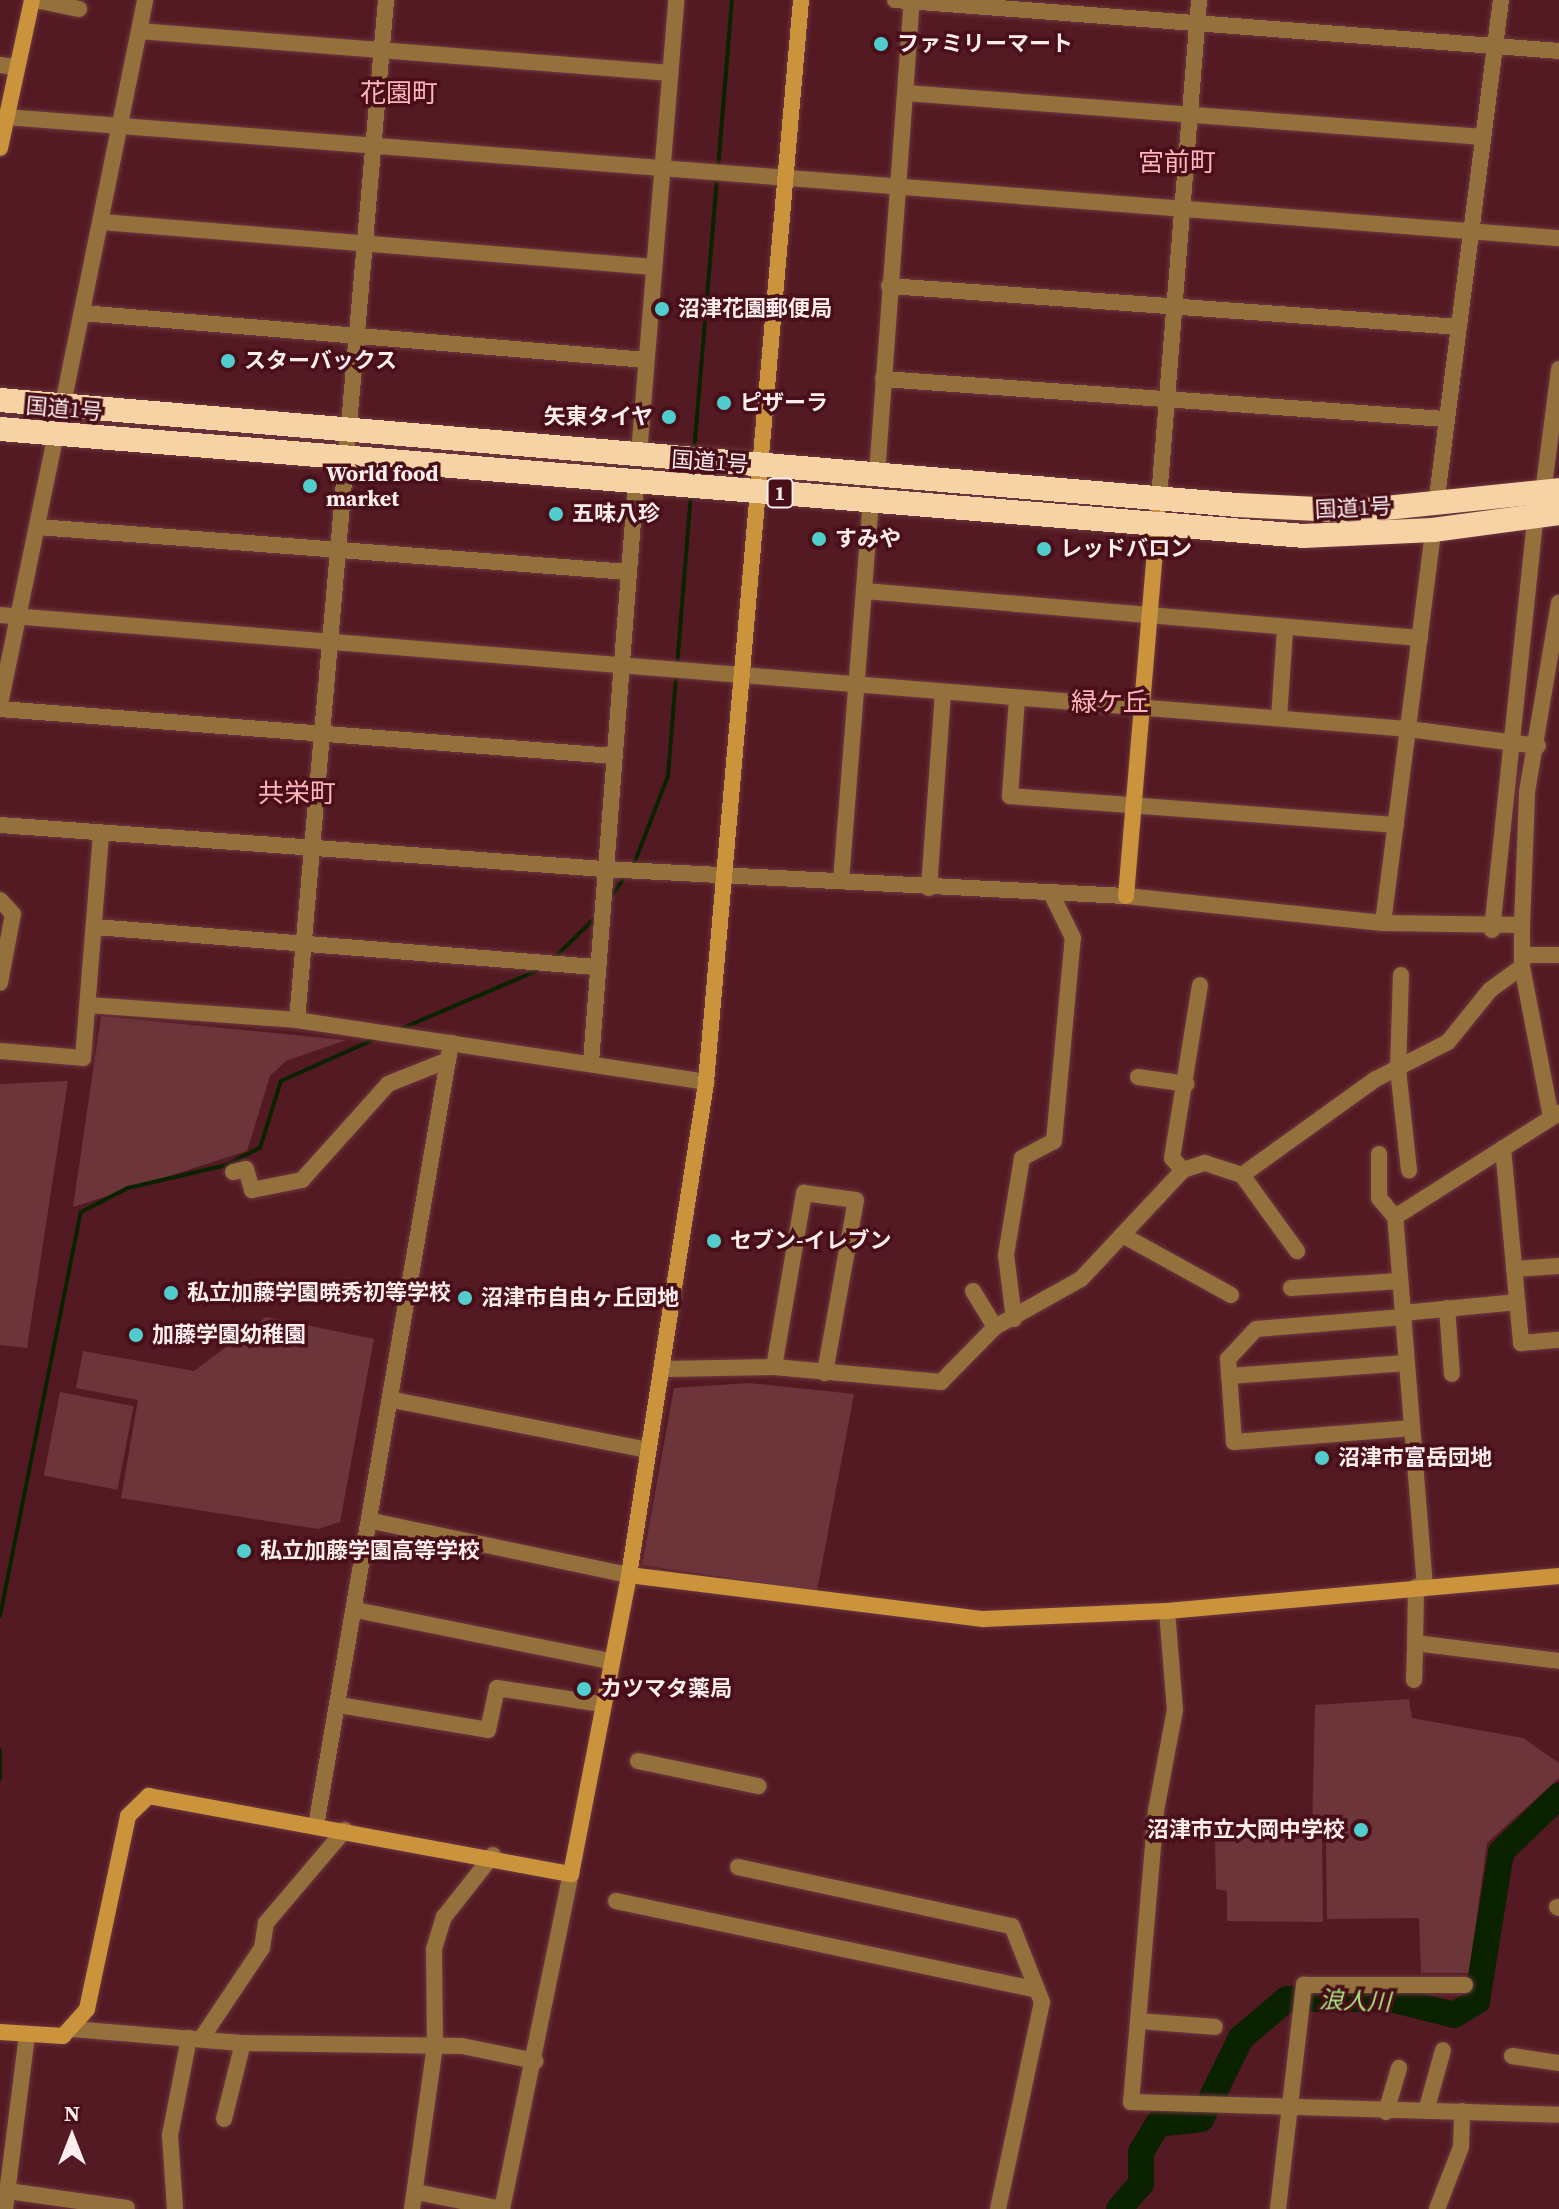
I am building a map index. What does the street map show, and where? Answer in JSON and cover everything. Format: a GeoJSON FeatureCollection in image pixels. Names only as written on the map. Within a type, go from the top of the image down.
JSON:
{"type":"FeatureCollection","features":[{"type":"Feature","properties":{"kind":"highway","name":"国道1号"},"geometry":{"type":"LineString","coordinates":[[0,400],[1159,498],[1357,511],[1551,492]]}},
{"type":"Feature","properties":{"kind":"highway","name":"国道1号"},"geometry":{"type":"LineString","coordinates":[[0,429],[1303,536],[1433,530],[1535,519],[1559,513]]}},
{"type":"Feature","properties":{"kind":"street"},"geometry":{"type":"LineString","coordinates":[[0,148],[6,117],[8,66],[34,0],[79,9]]}},
{"type":"Feature","properties":{"kind":"street"},"geometry":{"type":"LineString","coordinates":[[63,404],[122,126],[145,0]]}},
{"type":"Feature","properties":{"kind":"street"},"geometry":{"type":"LineString","coordinates":[[297,1020],[386,0]]}},
{"type":"Feature","properties":{"kind":"street"},"geometry":{"type":"LineString","coordinates":[[639,454],[676,0]]}},
{"type":"Feature","properties":{"kind":"street"},"geometry":{"type":"LineString","coordinates":[[493,1855],[439,1928],[435,2045],[414,2201],[502,2209],[535,2061],[629,1575],[664,1369],[706,1082],[744,681],[801,0]]}},
{"type":"Feature","properties":{"kind":"street"},"geometry":{"type":"LineString","coordinates":[[895,0],[989,3],[1559,51]]}},
{"type":"Feature","properties":{"kind":"street"},"geometry":{"type":"LineString","coordinates":[[1126,896],[1199,0]]}},
{"type":"Feature","properties":{"kind":"street"},"geometry":{"type":"LineString","coordinates":[[1436,505],[1501,0]]}},
{"type":"Feature","properties":{"kind":"street"},"geometry":{"type":"LineString","coordinates":[[877,474],[912,1]]}},
{"type":"Feature","properties":{"kind":"street"},"geometry":{"type":"LineString","coordinates":[[139,31],[382,53],[670,73]]}},
{"type":"Feature","properties":{"kind":"street"},"geometry":{"type":"LineString","coordinates":[[906,93],[1483,137]]}},
{"type":"Feature","properties":{"kind":"street"},"geometry":{"type":"LineString","coordinates":[[6,117],[1181,213],[1559,238]]}},
{"type":"Feature","properties":{"kind":"street"},"geometry":{"type":"LineString","coordinates":[[102,222],[653,267]]}},
{"type":"Feature","properties":{"kind":"street"},"geometry":{"type":"LineString","coordinates":[[889,286],[1459,327]]}},
{"type":"Feature","properties":{"kind":"street"},"geometry":{"type":"LineString","coordinates":[[82,313],[646,360]]}},
{"type":"Feature","properties":{"kind":"street"},"geometry":{"type":"LineString","coordinates":[[1551,492],[1559,369]]}},
{"type":"Feature","properties":{"kind":"street"},"geometry":{"type":"LineString","coordinates":[[883,379],[1445,419]]}},
{"type":"Feature","properties":{"kind":"street"},"geometry":{"type":"LineString","coordinates":[[56,434],[0,707],[321,736],[613,756]]}},
{"type":"Feature","properties":{"kind":"street"},"geometry":{"type":"LineString","coordinates":[[591,1062],[595,967],[636,482]]}},
{"type":"Feature","properties":{"kind":"street"},"geometry":{"type":"LineString","coordinates":[[841,881],[871,501]]}},
{"type":"Feature","properties":{"kind":"street"},"geometry":{"type":"LineString","coordinates":[[1492,930],[1535,519]]}},
{"type":"Feature","properties":{"kind":"street"},"geometry":{"type":"LineString","coordinates":[[38,527],[628,572]]}},
{"type":"Feature","properties":{"kind":"street"},"geometry":{"type":"LineString","coordinates":[[1383,923],[1433,530]]}},
{"type":"Feature","properties":{"kind":"street"},"geometry":{"type":"LineString","coordinates":[[865,591],[1149,618],[1420,638]]}},
{"type":"Feature","properties":{"kind":"street"},"geometry":{"type":"LineString","coordinates":[[1395,1217],[1555,1115],[1523,961],[1522,925],[1527,792],[1538,746],[1552,708],[1559,603]]}},
{"type":"Feature","properties":{"kind":"street"},"geometry":{"type":"LineString","coordinates":[[0,615],[744,681],[857,685],[1409,729],[1512,740],[1538,746]]}},
{"type":"Feature","properties":{"kind":"street"},"geometry":{"type":"LineString","coordinates":[[1279,718],[1285,629]]}},
{"type":"Feature","properties":{"kind":"street"},"geometry":{"type":"LineString","coordinates":[[929,888],[943,692]]}},
{"type":"Feature","properties":{"kind":"street"},"geometry":{"type":"LineString","coordinates":[[1017,698],[1010,796],[1133,800],[1396,825]]}},
{"type":"Feature","properties":{"kind":"street"},"geometry":{"type":"LineString","coordinates":[[0,825],[603,869],[1126,896],[1383,923],[1492,930],[1522,925]]}},
{"type":"Feature","properties":{"kind":"street"},"geometry":{"type":"LineString","coordinates":[[0,1051],[83,1058],[101,833]]}},
{"type":"Feature","properties":{"kind":"street"},"geometry":{"type":"LineString","coordinates":[[1014,1319],[1006,1255],[1022,1158],[1054,1141],[1073,938],[1051,893]]}},
{"type":"Feature","properties":{"kind":"street"},"geometry":{"type":"LineString","coordinates":[[0,900],[13,914],[0,983]]}},
{"type":"Feature","properties":{"kind":"street"},"geometry":{"type":"LineString","coordinates":[[95,927],[595,967]]}},
{"type":"Feature","properties":{"kind":"street"},"geometry":{"type":"LineString","coordinates":[[1242,1175],[1398,1069],[1448,1042],[1490,990],[1523,961],[1559,955]]}},
{"type":"Feature","properties":{"kind":"street"},"geometry":{"type":"LineString","coordinates":[[1401,975],[1398,1069],[1409,1170]]}},
{"type":"Feature","properties":{"kind":"street"},"geometry":{"type":"LineString","coordinates":[[1183,1170],[1172,1158],[1187,1084],[1200,985]]}},
{"type":"Feature","properties":{"kind":"street"},"geometry":{"type":"LineString","coordinates":[[89,1005],[297,1020],[450,1052],[591,1062],[706,1082]]}},
{"type":"Feature","properties":{"kind":"street"},"geometry":{"type":"LineString","coordinates":[[233,1172],[246,1169],[252,1190],[302,1180],[388,1084],[450,1052]]}},
{"type":"Feature","properties":{"kind":"street"},"geometry":{"type":"LineString","coordinates":[[316,1826],[393,1400],[450,1052]]}},
{"type":"Feature","properties":{"kind":"street"},"geometry":{"type":"LineString","coordinates":[[1138,1077],[1187,1084]]}},
{"type":"Feature","properties":{"kind":"street"},"geometry":{"type":"LineString","coordinates":[[1503,1148],[1521,1343],[1559,1340]]}},
{"type":"Feature","properties":{"kind":"street"},"geometry":{"type":"LineString","coordinates":[[1379,1154],[1379,1198],[1395,1217],[1412,1428],[1421,1587],[1414,1680]]}},
{"type":"Feature","properties":{"kind":"street"},"geometry":{"type":"LineString","coordinates":[[664,1369],[774,1367],[941,1382],[995,1327],[1081,1279],[1126,1237],[1183,1170],[1205,1163],[1242,1175],[1297,1251]]}},
{"type":"Feature","properties":{"kind":"street"},"geometry":{"type":"LineString","coordinates":[[774,1367],[804,1193],[856,1200],[825,1373]]}},
{"type":"Feature","properties":{"kind":"street"},"geometry":{"type":"LineString","coordinates":[[1126,1237],[1231,1295]]}},
{"type":"Feature","properties":{"kind":"street"},"geometry":{"type":"LineString","coordinates":[[1514,1269],[1559,1266]]}},
{"type":"Feature","properties":{"kind":"street"},"geometry":{"type":"LineString","coordinates":[[1291,1288],[1400,1281]]}},
{"type":"Feature","properties":{"kind":"street"},"geometry":{"type":"LineString","coordinates":[[973,1291],[995,1327]]}},
{"type":"Feature","properties":{"kind":"street"},"geometry":{"type":"LineString","coordinates":[[1412,1428],[1234,1442],[1228,1359],[1256,1329],[1517,1302]]}},
{"type":"Feature","properties":{"kind":"street"},"geometry":{"type":"LineString","coordinates":[[1447,1308],[1452,1374]]}},
{"type":"Feature","properties":{"kind":"street"},"geometry":{"type":"LineString","coordinates":[[1229,1376],[1407,1363]]}},
{"type":"Feature","properties":{"kind":"street"},"geometry":{"type":"LineString","coordinates":[[393,1400],[648,1450]]}},
{"type":"Feature","properties":{"kind":"street"},"geometry":{"type":"LineString","coordinates":[[372,1521],[629,1575],[919,1615],[1167,1611],[1559,1576]]}},
{"type":"Feature","properties":{"kind":"street"},"geometry":{"type":"LineString","coordinates":[[356,1610],[610,1661]]}},
{"type":"Feature","properties":{"kind":"street"},"geometry":{"type":"LineString","coordinates":[[1167,1611],[1175,1710],[1156,1811],[1131,2102],[1205,2109],[1559,2115]]}},
{"type":"Feature","properties":{"kind":"street"},"geometry":{"type":"LineString","coordinates":[[1415,1643],[1559,1661]]}},
{"type":"Feature","properties":{"kind":"street"},"geometry":{"type":"LineString","coordinates":[[339,1705],[488,1730],[497,1688],[602,1704]]}},
{"type":"Feature","properties":{"kind":"street"},"geometry":{"type":"LineString","coordinates":[[638,1761],[758,1786]]}},
{"type":"Feature","properties":{"kind":"street"},"geometry":{"type":"LineString","coordinates":[[0,2032],[63,2036],[87,2009],[134,1803],[149,1796],[493,1855],[571,1874]]}},
{"type":"Feature","properties":{"kind":"street"},"geometry":{"type":"LineString","coordinates":[[175,2209],[170,2135],[195,2039],[262,1948],[266,1923],[345,1830]]}},
{"type":"Feature","properties":{"kind":"street"},"geometry":{"type":"LineString","coordinates":[[738,1867],[1012,1926],[1042,2002],[998,2209]]}},
{"type":"Feature","properties":{"kind":"street"},"geometry":{"type":"LineString","coordinates":[[616,1901],[1037,1990]]}},
{"type":"Feature","properties":{"kind":"street"},"geometry":{"type":"LineString","coordinates":[[1278,2209],[1298,2010],[1304,1985],[1465,1985]]}},
{"type":"Feature","properties":{"kind":"street"},"geometry":{"type":"LineString","coordinates":[[1139,2021],[1215,2027]]}},
{"type":"Feature","properties":{"kind":"street"},"geometry":{"type":"LineString","coordinates":[[72,2029],[243,2043],[435,2045],[535,2061]]}},
{"type":"Feature","properties":{"kind":"street"},"geometry":{"type":"LineString","coordinates":[[27,2034],[5,2198],[127,2208]]}},
{"type":"Feature","properties":{"kind":"street"},"geometry":{"type":"LineString","coordinates":[[224,2119],[243,2043]]}},
{"type":"Feature","properties":{"kind":"street"},"geometry":{"type":"LineString","coordinates":[[1426,2111],[1443,2050]]}},
{"type":"Feature","properties":{"kind":"street"},"geometry":{"type":"LineString","coordinates":[[1512,2056],[1559,2063]]}},
{"type":"Feature","properties":{"kind":"street"},"geometry":{"type":"LineString","coordinates":[[1386,2112],[1399,2068]]}},
{"type":"Feature","properties":{"kind":"street"},"geometry":{"type":"LineString","coordinates":[[1437,2209],[1461,2147],[1462,2111]]}},
{"type":"Feature","properties":{"kind":"shaded area"},"geometry":{"type":"Polygon","coordinates":[[[101,1016],[346,1040],[286,1061],[270,1076],[247,1151],[73,1207],[101,1016]]]}},
{"type":"Feature","properties":{"kind":"shaded area"},"geometry":{"type":"Polygon","coordinates":[[[68,1081],[27,1348],[0,1345],[0,1084],[68,1081]]]}},
{"type":"Feature","properties":{"kind":"shaded area"},"geometry":{"type":"Polygon","coordinates":[[[266,1317],[374,1339],[340,1522],[318,1529],[121,1498],[138,1400],[76,1388],[83,1351],[194,1371],[266,1317]]]}},
{"type":"Feature","properties":{"kind":"shaded area"},"geometry":{"type":"Polygon","coordinates":[[[749,1383],[854,1394],[817,1591],[642,1565],[674,1388],[749,1383]]]}},
{"type":"Feature","properties":{"kind":"shaded area"},"geometry":{"type":"Polygon","coordinates":[[[60,1392],[134,1406],[117,1490],[44,1475],[60,1392]]]}},
{"type":"Feature","properties":{"kind":"shaded area"},"geometry":{"type":"Polygon","coordinates":[[[1409,1699],[1412,1718],[1523,1738],[1559,1763],[1559,1778],[1487,1843],[1469,1973],[1421,1973],[1419,1918],[1327,1919],[1326,1835],[1312,1833],[1315,1705],[1409,1699]]]}},
{"type":"Feature","properties":{"kind":"shaded area"},"geometry":{"type":"Polygon","coordinates":[[[1215,1838],[1322,1839],[1323,1922],[1227,1921],[1227,1891],[1216,1889],[1215,1838]]]}},
{"type":"Feature","properties":{"kind":"waterway"},"geometry":{"type":"LineString","coordinates":[[718,169],[732,0]]}},
{"type":"Feature","properties":{"kind":"waterway"},"geometry":{"type":"LineString","coordinates":[[694,452],[717,178]]}},
{"type":"Feature","properties":{"kind":"waterway"},"geometry":{"type":"LineString","coordinates":[[677,667],[691,493]]}},
{"type":"Feature","properties":{"kind":"waterway"},"geometry":{"type":"LineString","coordinates":[[634,864],[668,776],[676,676]]}},
{"type":"Feature","properties":{"kind":"waterway"},"geometry":{"type":"LineString","coordinates":[[611,897],[626,875]]}},
{"type":"Feature","properties":{"kind":"waterway"},"geometry":{"type":"LineString","coordinates":[[554,958],[596,917]]}},
{"type":"Feature","properties":{"kind":"waterway"},"geometry":{"type":"LineString","coordinates":[[398,1030],[541,969]]}},
{"type":"Feature","properties":{"kind":"waterway"},"geometry":{"type":"LineString","coordinates":[[0,1616],[81,1212],[128,1188],[226,1165],[260,1148],[281,1081],[375,1039]]}},
{"type":"Feature","properties":{"kind":"waterway"},"geometry":{"type":"LineString","coordinates":[[0,1750],[0,1779]]}},
{"type":"Feature","properties":{"kind":"waterway","name":"浪人川"},"geometry":{"type":"LineString","coordinates":[[1119,2209],[1141,2184],[1141,2152],[1158,2124],[1201,2119],[1241,2038],[1287,1999],[1390,1999],[1454,2015],[1477,2001],[1501,1852],[1559,1796]]}},
{"type":"Feature","properties":{"kind":"place","name":"ファミリーマート"},"geometry":{"type":"Point","coordinates":[881,44]}},
{"type":"Feature","properties":{"kind":"place","name":"沼津花園郵便局"},"geometry":{"type":"Point","coordinates":[662,309]}},
{"type":"Feature","properties":{"kind":"place","name":"スターバックス"},"geometry":{"type":"Point","coordinates":[228,361]}},
{"type":"Feature","properties":{"kind":"place","name":"ピザーラ"},"geometry":{"type":"Point","coordinates":[724,403]}},
{"type":"Feature","properties":{"kind":"place","name":"矢東タイヤ"},"geometry":{"type":"Point","coordinates":[669,417]}},
{"type":"Feature","properties":{"kind":"place","name":"World food market"},"geometry":{"type":"Point","coordinates":[310,486]}},
{"type":"Feature","properties":{"kind":"place","name":"五味八珍"},"geometry":{"type":"Point","coordinates":[556,514]}},
{"type":"Feature","properties":{"kind":"place","name":"すみや"},"geometry":{"type":"Point","coordinates":[819,539]}},
{"type":"Feature","properties":{"kind":"place","name":"レッドバロン"},"geometry":{"type":"Point","coordinates":[1044,549]}},
{"type":"Feature","properties":{"kind":"place","name":"セブン-イレブン"},"geometry":{"type":"Point","coordinates":[714,1241]}},
{"type":"Feature","properties":{"kind":"place","name":"私立加藤学園暁秀初等学校"},"geometry":{"type":"Point","coordinates":[171,1293]}},
{"type":"Feature","properties":{"kind":"place","name":"沼津市自由ヶ丘団地"},"geometry":{"type":"Point","coordinates":[465,1298]}},
{"type":"Feature","properties":{"kind":"place","name":"加藤学園幼稚園"},"geometry":{"type":"Point","coordinates":[136,1335]}},
{"type":"Feature","properties":{"kind":"place","name":"沼津市富岳団地"},"geometry":{"type":"Point","coordinates":[1322,1458]}},
{"type":"Feature","properties":{"kind":"place","name":"私立加藤学園高等学校"},"geometry":{"type":"Point","coordinates":[244,1551]}},
{"type":"Feature","properties":{"kind":"place","name":"カツマタ薬局"},"geometry":{"type":"Point","coordinates":[584,1689]}},
{"type":"Feature","properties":{"kind":"place","name":"沼津市立大岡中学校"},"geometry":{"type":"Point","coordinates":[1361,1830]}},
{"type":"Feature","properties":{"kind":"district","name":"花園町"},"geometry":{"type":"Point","coordinates":[399,94]}},
{"type":"Feature","properties":{"kind":"district","name":"宮前町"},"geometry":{"type":"Point","coordinates":[1177,163]}},
{"type":"Feature","properties":{"kind":"district","name":"緑ケ丘"},"geometry":{"type":"Point","coordinates":[1110,703]}},
{"type":"Feature","properties":{"kind":"district","name":"共栄町"},"geometry":{"type":"Point","coordinates":[297,794]}}]}
